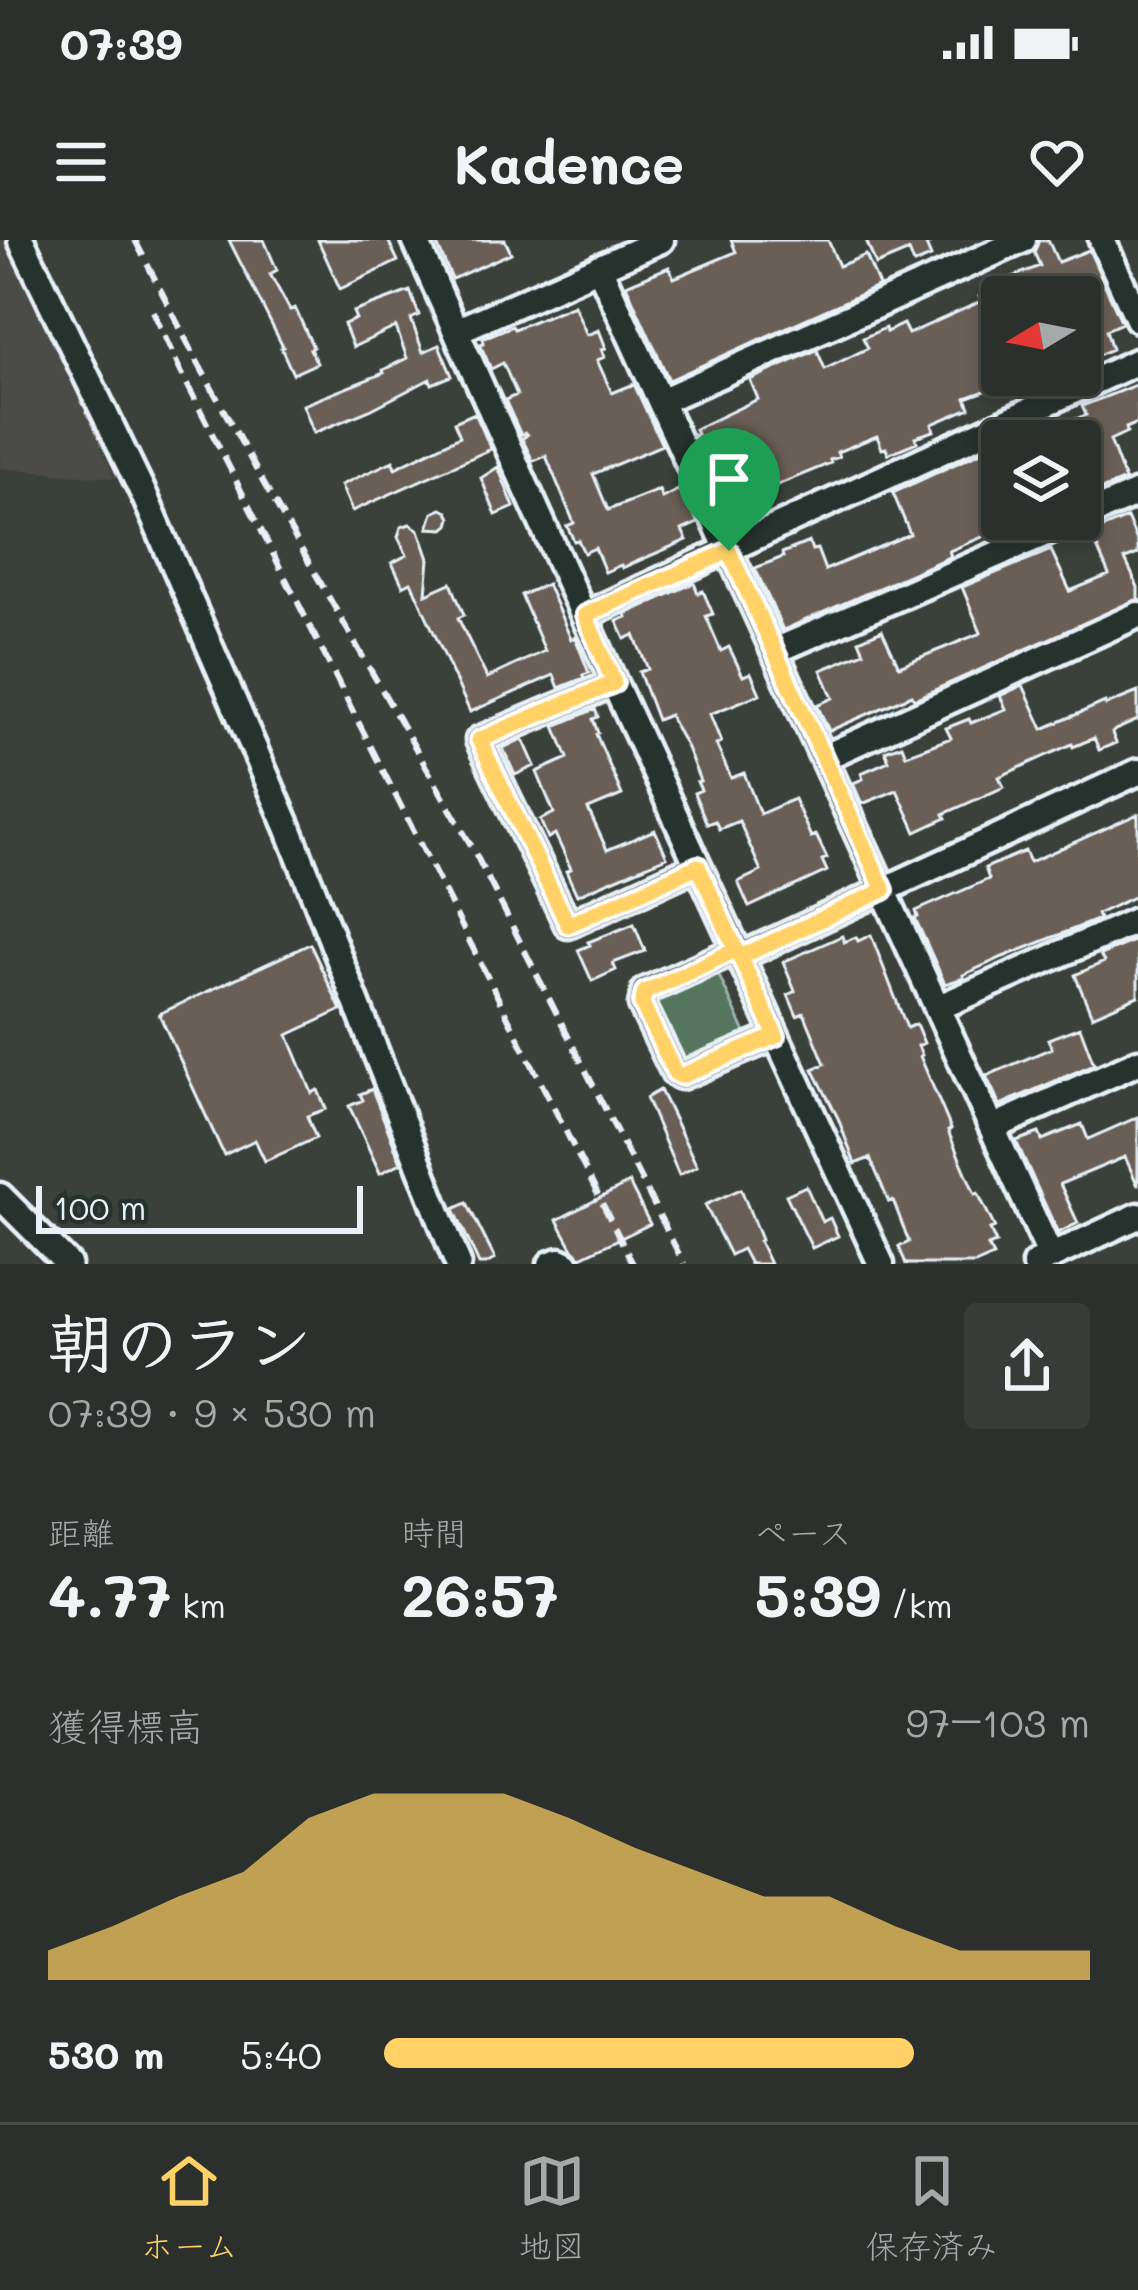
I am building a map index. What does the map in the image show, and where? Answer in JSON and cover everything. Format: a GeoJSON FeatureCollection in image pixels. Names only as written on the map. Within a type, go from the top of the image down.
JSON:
{"type":"FeatureCollection","features":[{"type":"Feature","properties":{"kind":"street"},"geometry":{"type":"LineString","coordinates":[[22,240],[145,497],[288,827],[458,1264]]}},
{"type":"Feature","properties":{"kind":"street"},"geometry":{"type":"LineString","coordinates":[[415,240],[881,1264]]}},
{"type":"Feature","properties":{"kind":"street"},"geometry":{"type":"LineString","coordinates":[[456,331],[661,240]]}},
{"type":"Feature","properties":{"kind":"street"},"geometry":{"type":"LineString","coordinates":[[661,401],[1023,240]]}},
{"type":"Feature","properties":{"kind":"street"},"geometry":{"type":"LineString","coordinates":[[1102,240],[1138,320]]}},
{"type":"Feature","properties":{"kind":"street"},"geometry":{"type":"LineString","coordinates":[[599,267],[992,1128],[1043,1260],[1138,1216]]}},
{"type":"Feature","properties":{"kind":"street"},"geometry":{"type":"LineString","coordinates":[[585,615],[1138,361]]}},
{"type":"Feature","properties":{"kind":"street"},"geometry":{"type":"LineString","coordinates":[[1101,509],[1138,493]]}},
{"type":"Feature","properties":{"kind":"street"},"geometry":{"type":"LineString","coordinates":[[775,651],[1031,540]]}},
{"type":"Feature","properties":{"kind":"street"},"geometry":{"type":"LineString","coordinates":[[823,758],[1138,615]]}},
{"type":"Feature","properties":{"kind":"street"},"geometry":{"type":"LineString","coordinates":[[614,683],[479,740],[568,925],[698,866]]}},
{"type":"Feature","properties":{"kind":"street"},"geometry":{"type":"LineString","coordinates":[[776,1036],[681,1076],[675,1073],[642,1004],[645,992],[884,890],[1138,772]]}},
{"type":"Feature","properties":{"kind":"street"},"geometry":{"type":"LineString","coordinates":[[938,1008],[1138,920]]}},
{"type":"Feature","properties":{"kind":"street"},"geometry":{"type":"LineString","coordinates":[[992,1128],[1138,1062]]}},
{"type":"Feature","properties":{"kind":"street"},"geometry":{"type":"LineString","coordinates":[[0,1196],[68,1264]]}},
{"type":"Feature","properties":{"kind":"street"},"geometry":{"type":"LineString","coordinates":[[551,1264],[566,1264]]}},
{"type":"Feature","properties":{"kind":"shaded area"},"geometry":{"type":"Polygon","coordinates":[[[0,240],[10,240],[115,478],[0,468],[0,240]]]}},
{"type":"Feature","properties":{"kind":"green space"},"geometry":{"type":"Polygon","coordinates":[[[716,969],[747,1037],[683,1065],[678,1063],[652,997],[716,969]]]}},
{"type":"Feature","properties":{"kind":"building"},"geometry":{"type":"Polygon","coordinates":[[[229,240],[264,240],[277,270],[270,274],[290,310],[295,308],[317,363],[293,374],[229,240]]]}},
{"type":"Feature","properties":{"kind":"building"},"geometry":{"type":"Polygon","coordinates":[[[318,240],[388,240],[398,261],[340,289],[318,240]]]}},
{"type":"Feature","properties":{"kind":"building"},"geometry":{"type":"Polygon","coordinates":[[[435,240],[505,240],[511,253],[452,279],[435,240]]]}},
{"type":"Feature","properties":{"kind":"building"},"geometry":{"type":"Polygon","coordinates":[[[731,240],[828,240],[839,266],[866,255],[879,286],[669,380],[626,285],[669,267],[674,278],[736,252],[731,240]]]}},
{"type":"Feature","properties":{"kind":"building"},"geometry":{"type":"Polygon","coordinates":[[[866,240],[936,241],[926,245],[931,257],[914,264],[909,251],[876,265],[866,240]]]}},
{"type":"Feature","properties":{"kind":"building"},"geometry":{"type":"Polygon","coordinates":[[[1039,240],[1048,240],[1058,262],[1089,250],[1101,276],[1015,276],[1040,266],[1034,252],[1039,240]]]}},
{"type":"Feature","properties":{"kind":"building"},"geometry":{"type":"Polygon","coordinates":[[[1101,277],[1122,323],[1106,330],[1112,349],[1101,354],[1101,277]]]}},
{"type":"Feature","properties":{"kind":"building"},"geometry":{"type":"Polygon","coordinates":[[[410,291],[419,315],[411,319],[423,352],[439,345],[452,376],[432,384],[430,379],[314,433],[303,405],[384,373],[407,358],[396,327],[353,347],[344,324],[356,319],[353,312],[410,291]]]}},
{"type":"Feature","properties":{"kind":"building"},"geometry":{"type":"Polygon","coordinates":[[[981,301],[981,393],[966,398],[970,408],[932,424],[934,431],[888,454],[877,436],[837,452],[839,457],[831,463],[741,500],[745,508],[730,515],[694,435],[695,429],[758,399],[750,380],[817,350],[825,369],[868,348],[863,338],[885,328],[886,332],[903,324],[908,334],[981,301]]]}},
{"type":"Feature","properties":{"kind":"building"},"geometry":{"type":"Polygon","coordinates":[[[574,305],[587,335],[599,330],[606,348],[602,349],[605,357],[597,360],[612,393],[634,384],[662,445],[593,474],[608,510],[659,490],[662,498],[682,488],[698,523],[682,530],[687,540],[605,572],[595,548],[584,553],[578,540],[574,541],[567,526],[574,523],[546,456],[533,461],[522,439],[527,435],[521,435],[505,400],[517,395],[503,363],[491,369],[480,344],[483,338],[574,305]]]}},
{"type":"Feature","properties":{"kind":"building"},"geometry":{"type":"Polygon","coordinates":[[[1138,384],[1138,423],[1110,440],[1125,480],[1101,490],[1101,420],[1073,420],[1086,415],[1082,406],[1138,384]]]}},
{"type":"Feature","properties":{"kind":"building"},"geometry":{"type":"Polygon","coordinates":[[[475,413],[491,449],[352,511],[341,485],[393,461],[395,468],[460,436],[454,422],[475,413]]]}},
{"type":"Feature","properties":{"kind":"building"},"geometry":{"type":"Polygon","coordinates":[[[981,452],[981,538],[949,551],[951,556],[783,630],[755,568],[809,542],[825,570],[910,534],[893,493],[981,452]]]}},
{"type":"Feature","properties":{"kind":"building"},"geometry":{"type":"Polygon","coordinates":[[[498,467],[514,507],[496,515],[481,478],[498,467]]]}},
{"type":"Feature","properties":{"kind":"building"},"geometry":{"type":"Polygon","coordinates":[[[442,509],[451,518],[449,525],[428,528],[433,513],[442,509]]]}},
{"type":"Feature","properties":{"kind":"building"},"geometry":{"type":"Polygon","coordinates":[[[1127,518],[1138,543],[1138,554],[1125,559],[1138,587],[1138,599],[914,699],[912,695],[829,731],[817,705],[833,698],[821,670],[864,652],[859,640],[882,630],[899,666],[981,633],[962,587],[1051,550],[1070,591],[1109,575],[1094,540],[1101,540],[1101,529],[1127,518]]]}},
{"type":"Feature","properties":{"kind":"building"},"geometry":{"type":"Polygon","coordinates":[[[410,524],[419,530],[429,559],[426,594],[451,583],[464,615],[458,618],[487,678],[545,651],[521,595],[547,584],[589,673],[559,688],[554,675],[470,712],[411,582],[403,586],[392,563],[407,555],[398,537],[401,527],[410,524]]]}},
{"type":"Feature","properties":{"kind":"building"},"geometry":{"type":"Polygon","coordinates":[[[694,583],[713,614],[706,616],[721,651],[729,647],[743,676],[751,673],[760,694],[710,714],[721,742],[716,744],[731,778],[744,773],[760,814],[794,799],[811,837],[816,835],[827,858],[822,860],[827,871],[749,907],[738,882],[761,871],[739,821],[719,829],[715,821],[707,824],[694,793],[701,790],[700,781],[687,748],[669,715],[657,720],[639,672],[648,669],[634,635],[625,639],[617,621],[694,583]]]}},
{"type":"Feature","properties":{"kind":"building"},"geometry":{"type":"Polygon","coordinates":[[[1023,685],[1043,729],[1138,692],[1138,720],[1115,730],[1116,743],[1099,750],[1094,738],[999,777],[1004,787],[916,832],[897,790],[862,804],[853,783],[863,779],[861,773],[889,761],[885,751],[902,745],[906,755],[951,738],[946,728],[1006,709],[1000,696],[1023,685]]]}},
{"type":"Feature","properties":{"kind":"building"},"geometry":{"type":"Polygon","coordinates":[[[595,709],[596,734],[622,795],[588,809],[607,850],[655,830],[667,857],[577,895],[555,834],[548,838],[540,820],[554,813],[537,772],[568,758],[555,726],[595,709]]]}},
{"type":"Feature","properties":{"kind":"building"},"geometry":{"type":"Polygon","coordinates":[[[523,739],[535,766],[515,775],[503,748],[523,739]]]}},
{"type":"Feature","properties":{"kind":"building"},"geometry":{"type":"Polygon","coordinates":[[[1138,814],[1138,895],[1097,914],[1099,919],[945,984],[916,911],[989,879],[985,868],[1025,851],[1030,862],[1138,814]]]}},
{"type":"Feature","properties":{"kind":"building"},"geometry":{"type":"Polygon","coordinates":[[[634,924],[645,951],[613,963],[616,970],[592,981],[578,950],[634,924]]]}},
{"type":"Feature","properties":{"kind":"building"},"geometry":{"type":"Polygon","coordinates":[[[871,935],[907,1028],[916,1024],[924,1043],[918,1046],[920,1056],[948,1131],[995,1228],[990,1230],[996,1243],[988,1246],[993,1256],[975,1264],[906,1264],[899,1247],[909,1242],[893,1200],[889,1202],[870,1158],[855,1164],[813,1069],[825,1064],[804,1013],[797,1016],[788,995],[795,991],[783,962],[842,936],[844,942],[871,935]]]}},
{"type":"Feature","properties":{"kind":"building"},"geometry":{"type":"Polygon","coordinates":[[[1138,939],[1138,996],[1092,1016],[1075,975],[1104,962],[1100,955],[1138,939]]]}},
{"type":"Feature","properties":{"kind":"building"},"geometry":{"type":"Polygon","coordinates":[[[310,944],[341,1010],[288,1035],[312,1093],[318,1090],[326,1109],[307,1116],[316,1138],[265,1161],[255,1140],[224,1155],[159,1014],[310,944]]]}},
{"type":"Feature","properties":{"kind":"building"},"geometry":{"type":"Polygon","coordinates":[[[1080,1027],[1094,1064],[1000,1105],[986,1076],[1052,1048],[1048,1039],[1080,1027]]]}},
{"type":"Feature","properties":{"kind":"building"},"geometry":{"type":"Polygon","coordinates":[[[372,1089],[401,1163],[380,1173],[349,1106],[372,1089]]]}},
{"type":"Feature","properties":{"kind":"building"},"geometry":{"type":"Polygon","coordinates":[[[660,1090],[697,1166],[679,1175],[646,1098],[660,1090]]]}},
{"type":"Feature","properties":{"kind":"building"},"geometry":{"type":"Polygon","coordinates":[[[1138,1117],[1138,1186],[1125,1157],[1060,1184],[1078,1223],[1058,1233],[1016,1141],[1039,1133],[1042,1140],[1082,1124],[1088,1139],[1138,1117]]]}},
{"type":"Feature","properties":{"kind":"building"},"geometry":{"type":"Polygon","coordinates":[[[629,1183],[650,1224],[581,1257],[557,1220],[629,1183]]]}},
{"type":"Feature","properties":{"kind":"building"},"geometry":{"type":"Polygon","coordinates":[[[806,1186],[822,1222],[830,1218],[838,1236],[812,1248],[786,1195],[806,1186]]]}},
{"type":"Feature","properties":{"kind":"building"},"geometry":{"type":"Polygon","coordinates":[[[741,1189],[770,1264],[750,1264],[742,1249],[730,1255],[705,1205],[741,1189]]]}},
{"type":"Feature","properties":{"kind":"building"},"geometry":{"type":"Polygon","coordinates":[[[467,1203],[495,1259],[486,1264],[479,1264],[454,1209],[467,1203]]]}},
{"type":"Feature","properties":{"kind":"railway"},"geometry":{"type":"LineString","coordinates":[[135,240],[264,484],[472,847],[684,1264]]}},
{"type":"Feature","properties":{"kind":"railway"},"geometry":{"type":"LineString","coordinates":[[153,311],[633,1264]]}},
{"type":"Feature","properties":{"kind":"route"},"geometry":{"type":"LineString","coordinates":[[729,551],[884,890],[740,957],[776,1036],[681,1076],[675,1073],[642,998],[645,992],[736,950],[698,866],[568,925],[479,740],[614,683],[585,615],[729,551]]}}]}
